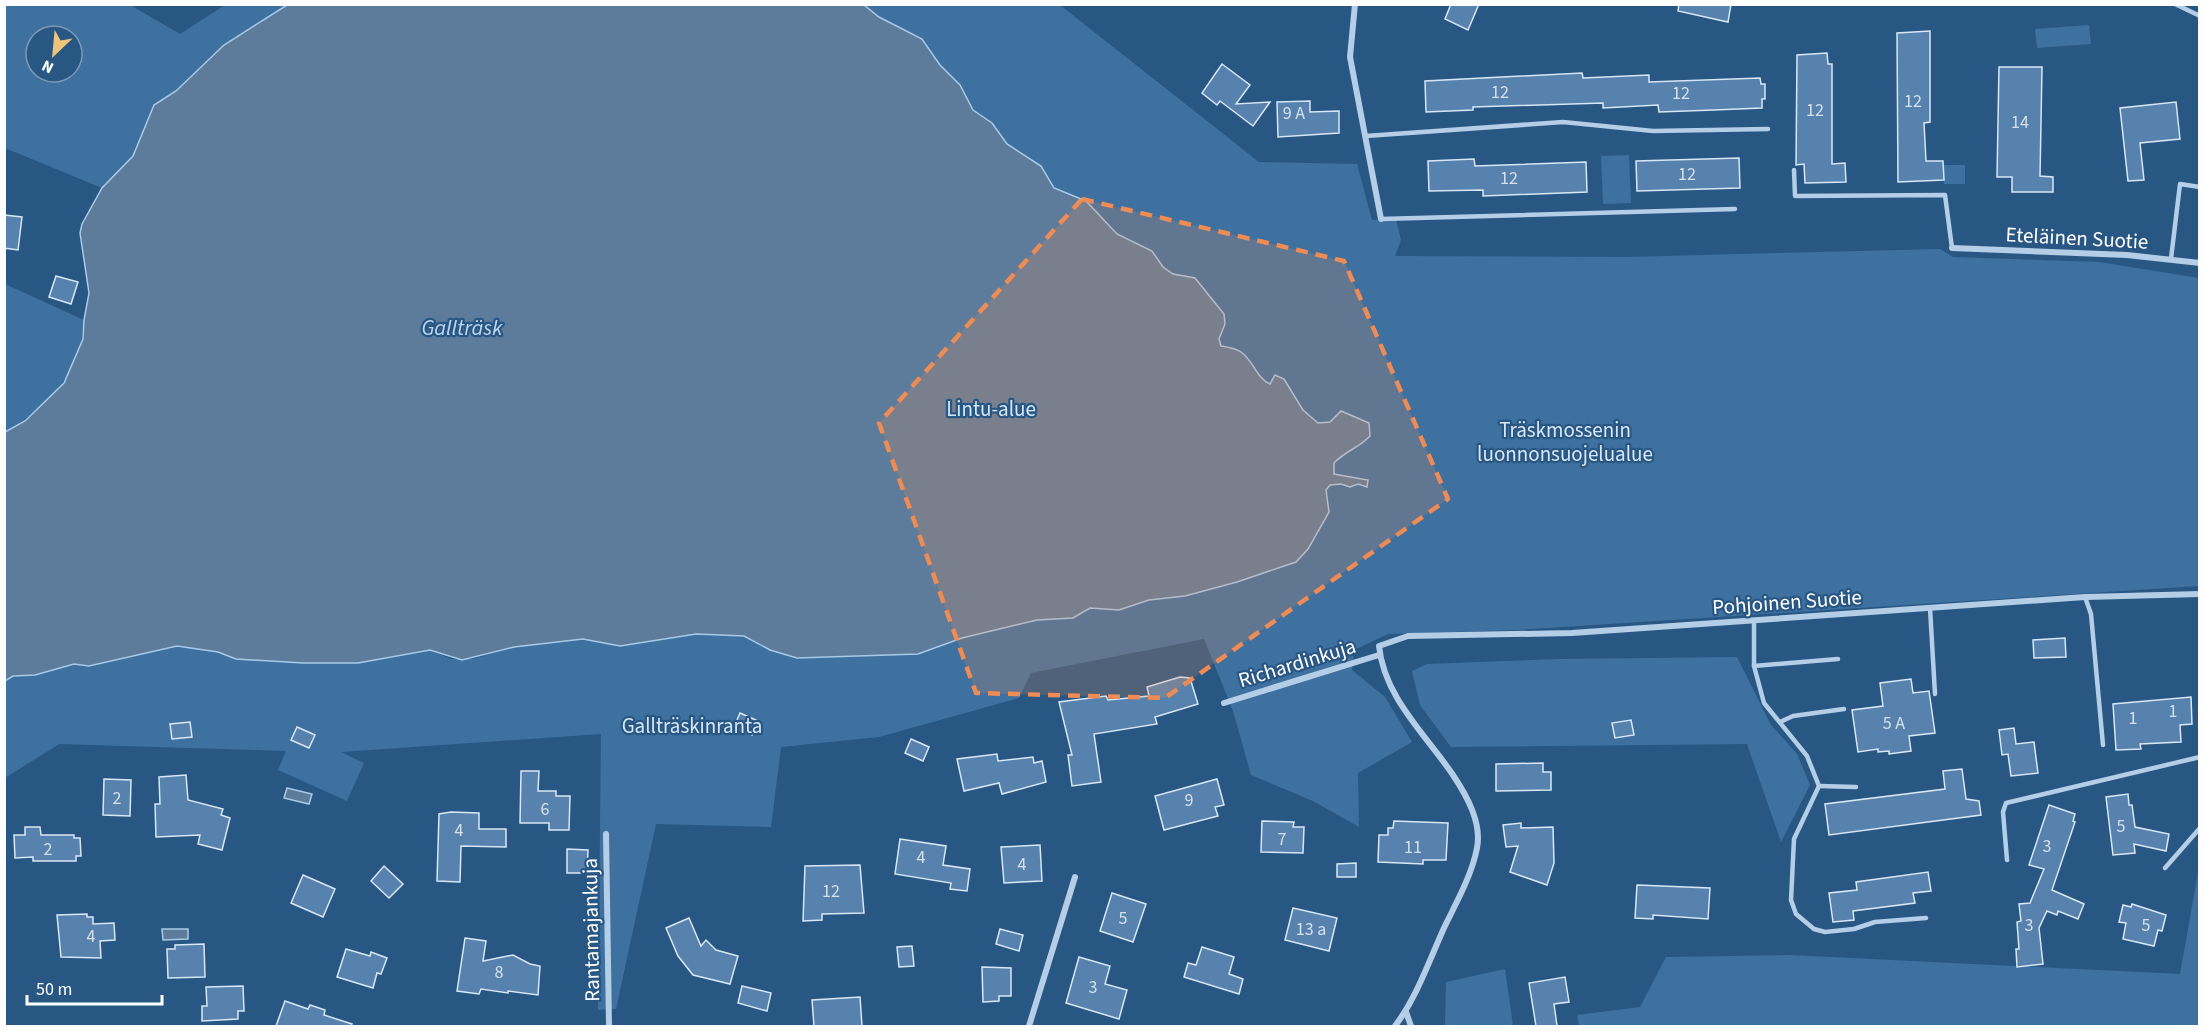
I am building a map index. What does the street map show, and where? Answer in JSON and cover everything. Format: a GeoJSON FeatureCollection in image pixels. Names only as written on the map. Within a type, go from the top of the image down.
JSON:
{"type":"FeatureCollection","features":[{"type":"Feature","properties":{"kind":"street"},"geometry":{"type":"LineString","coordinates":[[1354,4],[1350,57],[1381,219]]}},
{"type":"Feature","properties":{"kind":"street","name":"Eteläinen Suotie"},"geometry":{"type":"LineString","coordinates":[[1952,248],[2127,255],[2199,263]]}},
{"type":"Feature","properties":{"kind":"street","name":"Pohjoinen Suotie"},"geometry":{"type":"LineString","coordinates":[[1379,655],[1378,646],[1408,636],[1572,633],[2085,597],[2199,594]]}},
{"type":"Feature","properties":{"kind":"street"},"geometry":{"type":"LineString","coordinates":[[1379,655],[1401,707],[1454,777],[1475,816],[1477,847],[1462,889],[1406,1012],[1395,1026]]}},
{"type":"Feature","properties":{"kind":"street","name":"Richardinkuja"},"geometry":{"type":"LineString","coordinates":[[1224,704],[1379,655]]}},
{"type":"Feature","properties":{"kind":"street","name":"Rantamajankuja"},"geometry":{"type":"LineString","coordinates":[[606,834],[609,1026]]}},
{"type":"Feature","properties":{"kind":"street"},"geometry":{"type":"LineString","coordinates":[[1029,1026],[1075,877]]}},
{"type":"Feature","properties":{"kind":"street"},"geometry":{"type":"LineString","coordinates":[[1406,1012],[1411,1026]]}},
{"type":"Feature","properties":{"kind":"lane"},"geometry":{"type":"LineString","coordinates":[[2175,4],[2199,16]]}},
{"type":"Feature","properties":{"kind":"lane"},"geometry":{"type":"LineString","coordinates":[[1366,136],[1563,122],[1653,131],[1768,129]]}},
{"type":"Feature","properties":{"kind":"lane"},"geometry":{"type":"LineString","coordinates":[[1794,170],[1796,196],[1945,195],[1952,248]]}},
{"type":"Feature","properties":{"kind":"lane"},"geometry":{"type":"LineString","coordinates":[[2171,260],[2180,184],[2199,187]]}},
{"type":"Feature","properties":{"kind":"lane"},"geometry":{"type":"LineString","coordinates":[[1381,219],[1735,209]]}},
{"type":"Feature","properties":{"kind":"lane"},"geometry":{"type":"LineString","coordinates":[[2085,597],[2091,614],[2103,745]]}},
{"type":"Feature","properties":{"kind":"lane"},"geometry":{"type":"LineString","coordinates":[[1930,608],[1935,694]]}},
{"type":"Feature","properties":{"kind":"lane"},"geometry":{"type":"LineString","coordinates":[[1754,621],[1754,666],[1764,703],[1807,756],[1819,786],[1794,839],[1791,900],[1796,914],[1814,929],[1825,932],[1854,929],[1875,922],[1926,918]]}},
{"type":"Feature","properties":{"kind":"lane"},"geometry":{"type":"LineString","coordinates":[[1754,666],[1838,659]]}},
{"type":"Feature","properties":{"kind":"lane"},"geometry":{"type":"LineString","coordinates":[[1780,722],[1793,716],[1844,709]]}},
{"type":"Feature","properties":{"kind":"lane"},"geometry":{"type":"LineString","coordinates":[[2007,860],[2003,812],[2006,803],[2199,757]]}},
{"type":"Feature","properties":{"kind":"lane"},"geometry":{"type":"LineString","coordinates":[[1819,786],[1856,787]]}},
{"type":"Feature","properties":{"kind":"lane"},"geometry":{"type":"LineString","coordinates":[[2165,868],[2199,828]]}},
{"type":"Feature","properties":{"kind":"highlighted area"},"geometry":{"type":"Polygon","coordinates":[[[1082,199],[1344,261],[1448,499],[1165,698],[976,693],[879,423],[1082,199]]]}},
{"type":"Feature","properties":{"kind":"green space"},"geometry":{"type":"Polygon","coordinates":[[[4,5],[130,5],[180,34],[225,5],[287,5],[224,45],[176,91],[154,105],[133,156],[102,188],[5,148],[4,5]]]}},
{"type":"Feature","properties":{"kind":"green space"},"geometry":{"type":"Polygon","coordinates":[[[864,5],[1060,5],[1259,162],[1357,164],[1372,220],[1396,219],[1401,240],[1395,256],[1625,257],[1940,249],[1953,257],[2099,262],[2199,278],[2199,586],[1518,630],[1388,634],[1354,650],[1352,670],[1385,697],[1412,742],[1358,773],[1359,827],[1313,801],[1251,775],[1233,711],[1204,639],[1031,673],[1019,698],[879,737],[781,747],[771,827],[656,824],[616,1009],[598,1010],[601,734],[341,752],[364,763],[347,801],[278,770],[286,751],[59,744],[5,778],[5,681],[13,676],[35,675],[74,664],[89,666],[177,646],[218,652],[236,659],[358,663],[430,650],[451,659],[473,659],[514,647],[583,639],[620,646],[696,634],[744,636],[770,650],[922,39],[879,17],[864,5]]]}},
{"type":"Feature","properties":{"kind":"green space"},"geometry":{"type":"Polygon","coordinates":[[[2089,25],[2091,44],[2037,48],[2035,29],[2089,25]]]}},
{"type":"Feature","properties":{"kind":"green space"},"geometry":{"type":"Polygon","coordinates":[[[1629,155],[1631,203],[1603,204],[1601,156],[1629,155]]]}},
{"type":"Feature","properties":{"kind":"green space"},"geometry":{"type":"Polygon","coordinates":[[[1943,165],[1965,165],[1965,184],[1944,184],[1943,165]]]}},
{"type":"Feature","properties":{"kind":"green space"},"geometry":{"type":"Polygon","coordinates":[[[5,284],[84,320],[82,338],[70,372],[35,412],[5,432],[5,284]]]}},
{"type":"Feature","properties":{"kind":"green space"},"geometry":{"type":"Polygon","coordinates":[[[1737,657],[1771,725],[1797,754],[1810,785],[1781,842],[1747,744],[1451,747],[1420,705],[1412,671],[1427,664],[1559,659],[1737,657]]]}},
{"type":"Feature","properties":{"kind":"green space"},"geometry":{"type":"Polygon","coordinates":[[[2199,867],[2199,1026],[1579,1026],[1577,1015],[1640,1007],[1666,957],[1790,955],[2180,974],[2199,867]]]}},
{"type":"Feature","properties":{"kind":"green space"},"geometry":{"type":"Polygon","coordinates":[[[1505,969],[1513,1026],[1445,1026],[1446,982],[1505,969]]]}},
{"type":"Feature","properties":{"kind":"water","name":"Gallträsk"},"geometry":{"type":"Polygon","coordinates":[[[287,5],[864,5],[879,17],[922,39],[940,65],[960,85],[973,110],[992,123],[1007,144],[1041,166],[1054,188],[1086,201],[1117,234],[1152,251],[1163,267],[1173,274],[1195,278],[1224,314],[1225,324],[1219,339],[1221,346],[1245,355],[1266,382],[1270,384],[1275,375],[1284,379],[1303,410],[1318,423],[1330,422],[1341,411],[1369,423],[1370,436],[1334,463],[1334,474],[1368,480],[1367,487],[1358,484],[1350,487],[1341,484],[1330,485],[1326,490],[1329,512],[1308,549],[1296,562],[1237,582],[1185,596],[1149,600],[1119,610],[1090,608],[1073,618],[1037,620],[962,638],[918,654],[797,658],[770,650],[744,636],[696,634],[620,646],[583,639],[514,647],[462,660],[430,650],[358,663],[303,663],[236,659],[218,652],[177,646],[89,666],[74,664],[35,675],[13,676],[5,681],[5,432],[25,421],[64,383],[83,339],[89,293],[80,233],[82,224],[102,188],[133,156],[154,105],[176,91],[224,45],[287,5]]]}},
{"type":"Feature","properties":{"kind":"water"},"geometry":{"type":"Polygon","coordinates":[[[287,788],[312,794],[309,804],[284,798],[287,788]]]}},
{"type":"Feature","properties":{"kind":"water"},"geometry":{"type":"Polygon","coordinates":[[[162,929],[188,929],[188,939],[163,940],[162,929]]]}},
{"type":"Feature","properties":{"kind":"building"},"geometry":{"type":"Polygon","coordinates":[[[1451,4],[1479,4],[1468,30],[1445,19],[1451,4]]]}},
{"type":"Feature","properties":{"kind":"building"},"geometry":{"type":"Polygon","coordinates":[[[1679,4],[1731,4],[1728,22],[1678,11],[1679,4]]]}},
{"type":"Feature","properties":{"kind":"building"},"geometry":{"type":"Polygon","coordinates":[[[1930,31],[1930,122],[1924,123],[1926,161],[1943,161],[1944,180],[1898,182],[1897,33],[1930,31]]]}},
{"type":"Feature","properties":{"kind":"building"},"geometry":{"type":"Polygon","coordinates":[[[1827,53],[1828,64],[1832,64],[1832,164],[1845,163],[1846,182],[1805,183],[1804,164],[1796,165],[1797,55],[1827,53]]]}},
{"type":"Feature","properties":{"kind":"building"},"geometry":{"type":"Polygon","coordinates":[[[1222,64],[1250,85],[1236,104],[1270,102],[1253,126],[1220,101],[1217,105],[1202,93],[1222,64]]]}},
{"type":"Feature","properties":{"kind":"building"},"geometry":{"type":"Polygon","coordinates":[[[1999,67],[2042,67],[2040,176],[2053,177],[2053,192],[2012,192],[2012,177],[1997,177],[1999,67]]]}},
{"type":"Feature","properties":{"kind":"building"},"geometry":{"type":"Polygon","coordinates":[[[1582,73],[1583,78],[1649,75],[1649,82],[1760,78],[1761,84],[1765,84],[1765,99],[1762,99],[1762,108],[1714,110],[1659,112],[1658,105],[1603,108],[1603,103],[1473,107],[1473,110],[1426,112],[1425,81],[1582,73]]]}},
{"type":"Feature","properties":{"kind":"building"},"geometry":{"type":"Polygon","coordinates":[[[1310,101],[1310,112],[1339,111],[1339,133],[1278,137],[1277,102],[1310,101]]]}},
{"type":"Feature","properties":{"kind":"building"},"geometry":{"type":"Polygon","coordinates":[[[2176,102],[2180,139],[2140,143],[2144,180],[2128,181],[2120,108],[2176,102]]]}},
{"type":"Feature","properties":{"kind":"building"},"geometry":{"type":"Polygon","coordinates":[[[1739,158],[1740,188],[1637,191],[1636,161],[1739,158]]]}},
{"type":"Feature","properties":{"kind":"building"},"geometry":{"type":"Polygon","coordinates":[[[1474,159],[1475,166],[1586,162],[1587,192],[1483,196],[1483,190],[1429,191],[1428,161],[1474,159]]]}},
{"type":"Feature","properties":{"kind":"building"},"geometry":{"type":"Polygon","coordinates":[[[4,215],[22,217],[18,250],[4,248],[4,215]]]}},
{"type":"Feature","properties":{"kind":"building"},"geometry":{"type":"Polygon","coordinates":[[[56,276],[78,282],[71,304],[49,297],[56,276]]]}},
{"type":"Feature","properties":{"kind":"building"},"geometry":{"type":"Polygon","coordinates":[[[2065,638],[2066,657],[2034,658],[2033,640],[2065,638]]]}},
{"type":"Feature","properties":{"kind":"building"},"geometry":{"type":"Polygon","coordinates":[[[1180,677],[1190,678],[1198,704],[1155,717],[1157,724],[1094,734],[1101,782],[1072,786],[1068,755],[1072,755],[1059,702],[1106,696],[1108,700],[1149,696],[1147,687],[1180,677]]]}},
{"type":"Feature","properties":{"kind":"building"},"geometry":{"type":"Polygon","coordinates":[[[1911,679],[1913,693],[1929,691],[1935,733],[1909,736],[1911,751],[1889,754],[1889,751],[1878,752],[1878,749],[1858,752],[1852,710],[1883,706],[1880,683],[1911,679]]]}},
{"type":"Feature","properties":{"kind":"building"},"geometry":{"type":"Polygon","coordinates":[[[2191,697],[2192,724],[2180,725],[2181,742],[2140,744],[2141,749],[2116,750],[2113,704],[2191,697]]]}},
{"type":"Feature","properties":{"kind":"building"},"geometry":{"type":"Polygon","coordinates":[[[740,713],[758,721],[752,735],[734,727],[740,713]]]}},
{"type":"Feature","properties":{"kind":"building"},"geometry":{"type":"Polygon","coordinates":[[[1631,720],[1634,735],[1615,738],[1612,723],[1631,720]]]}},
{"type":"Feature","properties":{"kind":"building"},"geometry":{"type":"Polygon","coordinates":[[[190,722],[192,737],[172,739],[170,724],[190,722]]]}},
{"type":"Feature","properties":{"kind":"building"},"geometry":{"type":"Polygon","coordinates":[[[297,727],[315,735],[309,748],[291,740],[297,727]]]}},
{"type":"Feature","properties":{"kind":"building"},"geometry":{"type":"Polygon","coordinates":[[[2014,728],[2016,744],[2034,742],[2038,773],[2011,776],[2008,754],[2002,755],[1999,730],[2014,728]]]}},
{"type":"Feature","properties":{"kind":"building"},"geometry":{"type":"Polygon","coordinates":[[[911,739],[929,747],[923,761],[905,753],[911,739]]]}},
{"type":"Feature","properties":{"kind":"building"},"geometry":{"type":"Polygon","coordinates":[[[997,754],[998,761],[1033,757],[1034,763],[1042,761],[1046,782],[1002,794],[999,783],[964,791],[957,759],[997,754]]]}},
{"type":"Feature","properties":{"kind":"building"},"geometry":{"type":"Polygon","coordinates":[[[1543,763],[1543,772],[1551,772],[1551,790],[1496,791],[1496,764],[1543,763]]]}},
{"type":"Feature","properties":{"kind":"building"},"geometry":{"type":"Polygon","coordinates":[[[1962,769],[1966,799],[1979,801],[1981,815],[1829,835],[1825,804],[1945,789],[1943,771],[1962,769]]]}},
{"type":"Feature","properties":{"kind":"building"},"geometry":{"type":"Polygon","coordinates":[[[521,771],[539,771],[538,791],[556,791],[556,796],[570,796],[569,830],[549,830],[549,823],[520,823],[521,771]]]}},
{"type":"Feature","properties":{"kind":"building"},"geometry":{"type":"Polygon","coordinates":[[[186,775],[188,800],[223,809],[221,815],[230,818],[222,850],[198,844],[200,835],[156,837],[155,804],[160,804],[159,777],[186,775]]]}},
{"type":"Feature","properties":{"kind":"building"},"geometry":{"type":"Polygon","coordinates":[[[104,779],[131,780],[130,816],[103,815],[104,779]]]}},
{"type":"Feature","properties":{"kind":"building"},"geometry":{"type":"Polygon","coordinates":[[[1217,779],[1224,805],[1215,807],[1218,816],[1164,830],[1155,796],[1217,779]]]}},
{"type":"Feature","properties":{"kind":"building"},"geometry":{"type":"Polygon","coordinates":[[[2128,794],[2135,827],[2169,834],[2166,851],[2134,844],[2135,853],[2113,855],[2106,797],[2128,794]]]}},
{"type":"Feature","properties":{"kind":"building"},"geometry":{"type":"Polygon","coordinates":[[[2049,805],[2075,814],[2073,821],[2075,822],[2052,890],[2084,904],[2078,919],[2058,911],[2057,915],[2047,911],[2039,928],[2043,964],[2017,967],[2016,949],[2019,949],[2017,922],[2021,921],[2019,904],[2030,903],[2044,869],[2029,865],[2049,805]]]}},
{"type":"Feature","properties":{"kind":"building"},"geometry":{"type":"Polygon","coordinates":[[[479,813],[479,829],[506,829],[506,847],[461,846],[460,882],[437,881],[439,814],[479,813]]]}},
{"type":"Feature","properties":{"kind":"building"},"geometry":{"type":"Polygon","coordinates":[[[1262,821],[1294,822],[1293,827],[1304,827],[1303,853],[1261,852],[1262,821]]]}},
{"type":"Feature","properties":{"kind":"building"},"geometry":{"type":"Polygon","coordinates":[[[1394,821],[1448,823],[1446,860],[1423,860],[1423,864],[1378,862],[1379,835],[1388,835],[1388,828],[1393,828],[1394,821]]]}},
{"type":"Feature","properties":{"kind":"building"},"geometry":{"type":"Polygon","coordinates":[[[1521,823],[1521,828],[1553,827],[1554,863],[1547,885],[1510,872],[1518,846],[1506,847],[1503,825],[1521,823]]]}},
{"type":"Feature","properties":{"kind":"building"},"geometry":{"type":"Polygon","coordinates":[[[25,827],[40,827],[41,835],[74,835],[74,838],[80,838],[81,856],[76,856],[76,861],[33,861],[33,857],[15,858],[14,835],[25,835],[25,827]]]}},
{"type":"Feature","properties":{"kind":"building"},"geometry":{"type":"Polygon","coordinates":[[[900,839],[946,846],[943,865],[970,869],[967,891],[950,889],[951,883],[895,874],[900,839]]]}},
{"type":"Feature","properties":{"kind":"building"},"geometry":{"type":"Polygon","coordinates":[[[1040,845],[1042,881],[1004,883],[1001,847],[1040,845]]]}},
{"type":"Feature","properties":{"kind":"building"},"geometry":{"type":"Polygon","coordinates":[[[567,849],[588,850],[587,873],[567,873],[567,849]]]}},
{"type":"Feature","properties":{"kind":"building"},"geometry":{"type":"Polygon","coordinates":[[[1356,863],[1356,877],[1337,877],[1337,864],[1356,863]]]}},
{"type":"Feature","properties":{"kind":"building"},"geometry":{"type":"Polygon","coordinates":[[[860,865],[864,913],[822,914],[822,920],[803,921],[805,866],[860,865]]]}},
{"type":"Feature","properties":{"kind":"building"},"geometry":{"type":"Polygon","coordinates":[[[384,866],[403,884],[389,898],[371,881],[384,866]]]}},
{"type":"Feature","properties":{"kind":"building"},"geometry":{"type":"Polygon","coordinates":[[[1928,872],[1931,891],[1913,893],[1915,903],[1853,911],[1854,920],[1833,922],[1829,893],[1857,890],[1856,882],[1928,872]]]}},
{"type":"Feature","properties":{"kind":"building"},"geometry":{"type":"Polygon","coordinates":[[[303,875],[335,889],[323,917],[291,903],[303,875]]]}},
{"type":"Feature","properties":{"kind":"building"},"geometry":{"type":"Polygon","coordinates":[[[1637,885],[1710,888],[1708,919],[1653,915],[1653,919],[1635,918],[1637,885]]]}},
{"type":"Feature","properties":{"kind":"building"},"geometry":{"type":"Polygon","coordinates":[[[1112,893],[1146,904],[1133,942],[1100,931],[1112,893]]]}},
{"type":"Feature","properties":{"kind":"building"},"geometry":{"type":"Polygon","coordinates":[[[2132,904],[2166,915],[2162,931],[2158,930],[2154,946],[2123,939],[2126,923],[2119,922],[2123,905],[2131,907],[2132,904]]]}},
{"type":"Feature","properties":{"kind":"building"},"geometry":{"type":"Polygon","coordinates":[[[1293,908],[1337,918],[1329,951],[1285,940],[1293,908]]]}},
{"type":"Feature","properties":{"kind":"building"},"geometry":{"type":"Polygon","coordinates":[[[87,914],[87,917],[93,917],[93,924],[114,923],[115,940],[100,941],[101,958],[61,957],[57,915],[87,914]]]}},
{"type":"Feature","properties":{"kind":"building"},"geometry":{"type":"Polygon","coordinates":[[[689,918],[701,946],[706,940],[716,950],[738,956],[730,984],[693,975],[678,956],[666,928],[689,918]]]}},
{"type":"Feature","properties":{"kind":"building"},"geometry":{"type":"Polygon","coordinates":[[[1000,929],[1023,935],[1019,951],[996,944],[1000,929]]]}},
{"type":"Feature","properties":{"kind":"building"},"geometry":{"type":"Polygon","coordinates":[[[465,938],[486,941],[483,961],[513,955],[530,964],[540,966],[538,995],[481,989],[479,994],[457,991],[465,938]]]}},
{"type":"Feature","properties":{"kind":"building"},"geometry":{"type":"Polygon","coordinates":[[[204,944],[205,977],[168,978],[167,949],[175,949],[175,945],[204,944]]]}},
{"type":"Feature","properties":{"kind":"building"},"geometry":{"type":"Polygon","coordinates":[[[912,946],[914,966],[899,967],[897,947],[912,946]]]}},
{"type":"Feature","properties":{"kind":"building"},"geometry":{"type":"Polygon","coordinates":[[[1202,947],[1234,957],[1229,974],[1243,979],[1239,994],[1184,977],[1188,963],[1196,965],[1202,947]]]}},
{"type":"Feature","properties":{"kind":"building"},"geometry":{"type":"Polygon","coordinates":[[[346,949],[370,956],[371,952],[387,958],[381,974],[377,973],[373,988],[337,977],[346,949]]]}},
{"type":"Feature","properties":{"kind":"building"},"geometry":{"type":"Polygon","coordinates":[[[1079,957],[1110,966],[1105,984],[1127,990],[1119,1019],[1066,1003],[1079,957]]]}},
{"type":"Feature","properties":{"kind":"building"},"geometry":{"type":"Polygon","coordinates":[[[982,967],[1011,968],[1011,996],[999,996],[999,1001],[983,1002],[982,967]]]}},
{"type":"Feature","properties":{"kind":"building"},"geometry":{"type":"Polygon","coordinates":[[[1565,977],[1569,1002],[1554,1004],[1557,1026],[1536,1026],[1529,983],[1565,977]]]}},
{"type":"Feature","properties":{"kind":"building"},"geometry":{"type":"Polygon","coordinates":[[[243,986],[244,1011],[238,1011],[238,1019],[202,1021],[202,1006],[207,1006],[206,987],[243,986]]]}},
{"type":"Feature","properties":{"kind":"building"},"geometry":{"type":"Polygon","coordinates":[[[742,986],[771,993],[767,1011],[738,1003],[742,986]]]}},
{"type":"Feature","properties":{"kind":"building"},"geometry":{"type":"Polygon","coordinates":[[[860,997],[862,1026],[814,1026],[812,1000],[860,997]]]}},
{"type":"Feature","properties":{"kind":"building"},"geometry":{"type":"Polygon","coordinates":[[[285,1001],[308,1009],[310,1005],[325,1010],[324,1015],[352,1024],[351,1026],[276,1026],[285,1001]]]}},
{"type":"Feature","properties":{"kind":"park label","name":"Lintu-alue"},"geometry":{"type":"Point","coordinates":[991,409]}},
{"type":"Feature","properties":{"kind":"park label","name":"Träskmossenin luonnonsuojelualue"},"geometry":{"type":"Point","coordinates":[1565,442]}},
{"type":"Feature","properties":{"kind":"park label","name":"Gallträskinranta"},"geometry":{"type":"Point","coordinates":[692,726]}}]}
